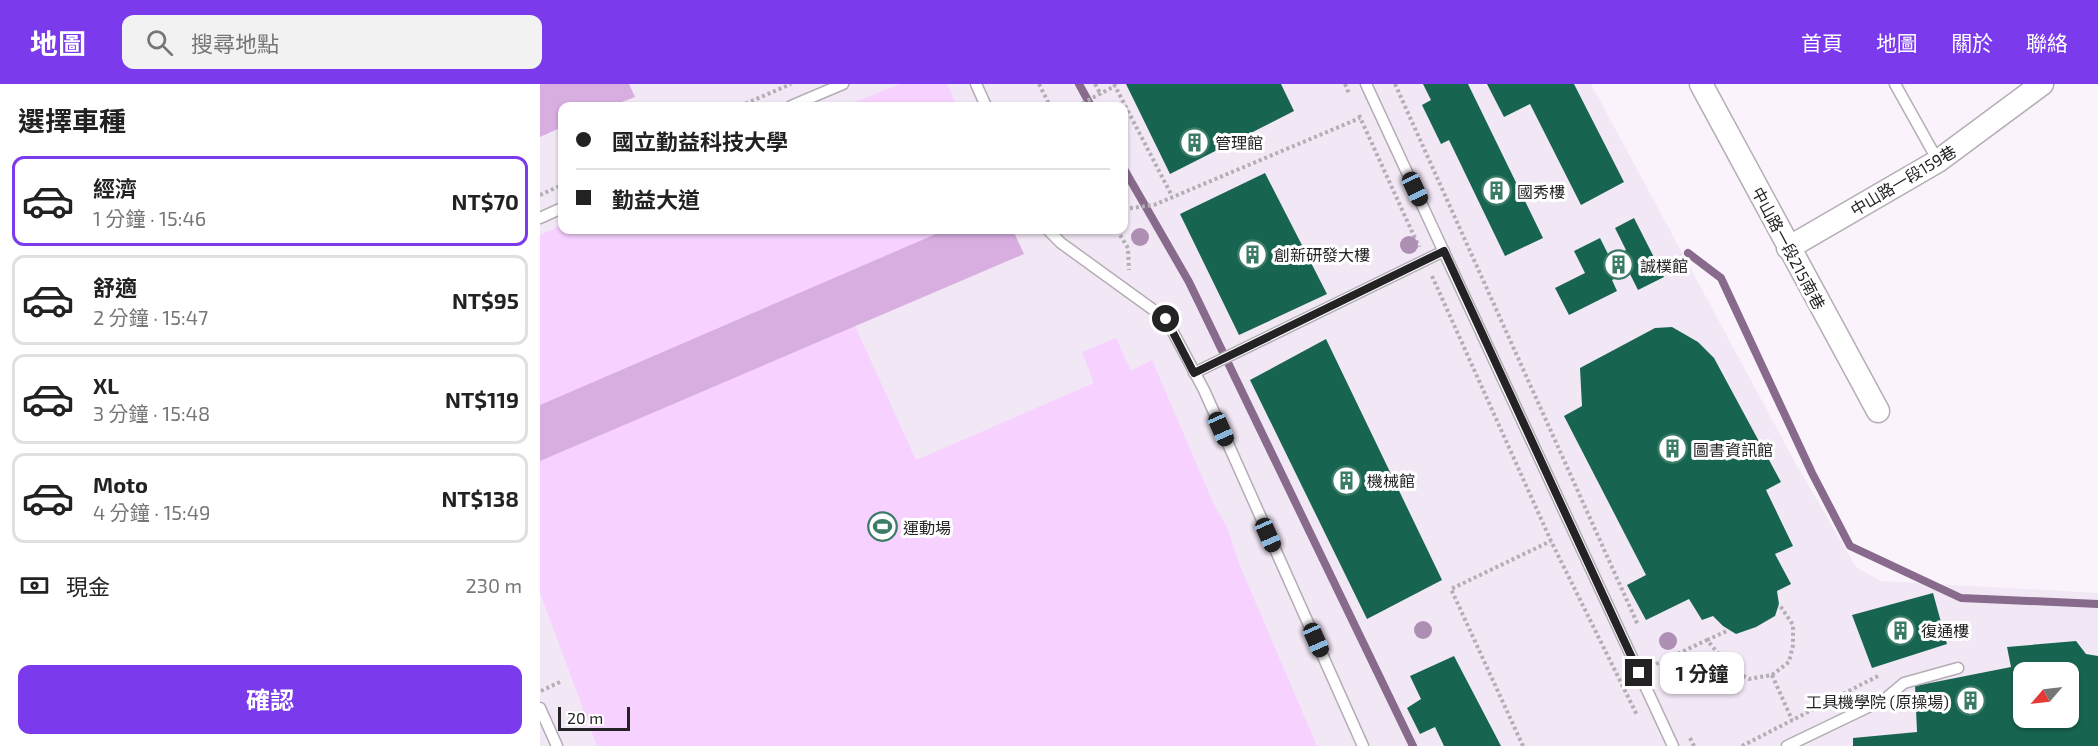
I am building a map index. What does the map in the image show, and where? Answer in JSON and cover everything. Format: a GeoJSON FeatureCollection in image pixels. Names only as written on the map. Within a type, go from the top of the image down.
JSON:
{"type":"FeatureCollection","features":[{"type":"Feature","properties":{"kind":"street","name":"中山路一段215南巷"},"geometry":{"type":"LineString","coordinates":[[1701,84],[1878,411]]}},
{"type":"Feature","properties":{"kind":"street","name":"中山路一段159巷"},"geometry":{"type":"LineString","coordinates":[[1788,248],[1938,162],[2042,84]]}},
{"type":"Feature","properties":{"kind":"lane"},"geometry":{"type":"LineString","coordinates":[[800,102],[843,84]]}},
{"type":"Feature","properties":{"kind":"lane"},"geometry":{"type":"LineString","coordinates":[[976,84],[984,102]]}},
{"type":"Feature","properties":{"kind":"lane"},"geometry":{"type":"LineString","coordinates":[[1366,84],[1673,746]]}},
{"type":"Feature","properties":{"kind":"lane"},"geometry":{"type":"LineString","coordinates":[[1896,84],[1938,162]]}},
{"type":"Feature","properties":{"kind":"lane"},"geometry":{"type":"LineString","coordinates":[[540,218],[558,210]]}},
{"type":"Feature","properties":{"kind":"lane"},"geometry":{"type":"LineString","coordinates":[[1052,234],[1061,243],[1166,319],[1204,390],[1363,746]]}},
{"type":"Feature","properties":{"kind":"lane"},"geometry":{"type":"LineString","coordinates":[[1194,373],[1444,251]]}},
{"type":"Feature","properties":{"kind":"lane"},"geometry":{"type":"LineString","coordinates":[[1787,746],[1885,699],[1904,683],[1958,668]]}},
{"type":"Feature","properties":{"kind":"lane"},"geometry":{"type":"LineString","coordinates":[[540,708],[556,746]]}},
{"type":"Feature","properties":{"kind":"path"},"geometry":{"type":"LineString","coordinates":[[749,102],[791,84]]}},
{"type":"Feature","properties":{"kind":"path"},"geometry":{"type":"LineString","coordinates":[[1039,84],[1048,102]]}},
{"type":"Feature","properties":{"kind":"path"},"geometry":{"type":"LineString","coordinates":[[1095,84],[1101,94]]}},
{"type":"Feature","properties":{"kind":"path"},"geometry":{"type":"LineString","coordinates":[[1345,84],[1352,101]]}},
{"type":"Feature","properties":{"kind":"path"},"geometry":{"type":"LineString","coordinates":[[1395,84],[1641,631]]}},
{"type":"Feature","properties":{"kind":"path"},"geometry":{"type":"LineString","coordinates":[[1085,102],[1115,85],[1124,102]]}},
{"type":"Feature","properties":{"kind":"path"},"geometry":{"type":"LineString","coordinates":[[1128,110],[1172,196]]}},
{"type":"Feature","properties":{"kind":"path"},"geometry":{"type":"LineString","coordinates":[[1356,110],[1551,541],[1637,715]]}},
{"type":"Feature","properties":{"kind":"path"},"geometry":{"type":"LineString","coordinates":[[1128,208],[1154,205],[1360,118]]}},
{"type":"Feature","properties":{"kind":"path"},"geometry":{"type":"LineString","coordinates":[[540,195],[558,187]]}},
{"type":"Feature","properties":{"kind":"path"},"geometry":{"type":"LineString","coordinates":[[1119,234],[1128,248],[1129,270]]}},
{"type":"Feature","properties":{"kind":"path"},"geometry":{"type":"LineString","coordinates":[[1523,746],[1451,588],[1551,541]]}},
{"type":"Feature","properties":{"kind":"path"},"geometry":{"type":"LineString","coordinates":[[1707,640],[1731,669],[1749,679],[1772,675],[1789,662],[1792,645],[1793,625],[1779,603]]}},
{"type":"Feature","properties":{"kind":"path"},"geometry":{"type":"LineString","coordinates":[[1660,674],[1656,664],[1729,630]]}},
{"type":"Feature","properties":{"kind":"path"},"geometry":{"type":"LineString","coordinates":[[1772,675],[1792,720]]}},
{"type":"Feature","properties":{"kind":"path"},"geometry":{"type":"LineString","coordinates":[[1742,746],[1878,676]]}},
{"type":"Feature","properties":{"kind":"path"},"geometry":{"type":"LineString","coordinates":[[540,691],[562,681]]}},
{"type":"Feature","properties":{"kind":"path"},"geometry":{"type":"LineString","coordinates":[[1689,736],[1694,746]]}},
{"type":"Feature","properties":{"kind":"shaded area"},"geometry":{"type":"Polygon","coordinates":[[[540,84],[1591,84],[1795,462],[1856,567],[1881,581],[2098,593],[2098,746],[540,746],[540,84]]]}},
{"type":"Feature","properties":{"kind":"shaded area"},"geometry":{"type":"Polygon","coordinates":[[[540,84],[629,84],[635,97],[622,102],[558,102],[558,129],[540,137],[540,84]]]}},
{"type":"Feature","properties":{"kind":"shaded area"},"geometry":{"type":"Polygon","coordinates":[[[900,84],[947,84],[955,102],[856,102],[900,84]]]}},
{"type":"Feature","properties":{"kind":"shaded area"},"geometry":{"type":"Polygon","coordinates":[[[558,227],[558,234],[936,234],[540,405],[540,235],[558,227]]]}},
{"type":"Feature","properties":{"kind":"shaded area"},"geometry":{"type":"Polygon","coordinates":[[[936,234],[1015,234],[1024,254],[540,461],[540,405],[936,234]]]}},
{"type":"Feature","properties":{"kind":"shaded area","name":"運動場"},"geometry":{"type":"Polygon","coordinates":[[[855,326],[916,460],[1094,383],[1082,352],[1116,338],[1131,371],[1152,360],[1214,505],[1227,527],[1240,566],[1317,746],[597,746],[540,593],[540,461],[855,326]]]}},
{"type":"Feature","properties":{"kind":"building","name":"管理館"},"geometry":{"type":"Polygon","coordinates":[[[1126,84],[1281,84],[1294,111],[1170,174],[1126,84]]]}},
{"type":"Feature","properties":{"kind":"building","name":"國秀樓"},"geometry":{"type":"Polygon","coordinates":[[[1423,84],[1468,84],[1543,238],[1505,256],[1449,140],[1441,144],[1422,105],[1431,100],[1423,84]]]}},
{"type":"Feature","properties":{"kind":"building"},"geometry":{"type":"Polygon","coordinates":[[[1487,84],[1574,84],[1624,182],[1581,205],[1530,104],[1504,117],[1487,84]]]}},
{"type":"Feature","properties":{"kind":"building","name":"創新研發大樓"},"geometry":{"type":"Polygon","coordinates":[[[1265,173],[1327,294],[1239,335],[1180,214],[1265,173]]]}},
{"type":"Feature","properties":{"kind":"building","name":"誠樸館"},"geometry":{"type":"Polygon","coordinates":[[[1634,218],[1664,277],[1638,290],[1629,272],[1612,280],[1617,291],[1569,315],[1555,288],[1585,273],[1574,251],[1600,238],[1610,258],[1626,250],[1615,228],[1634,218]]]}},
{"type":"Feature","properties":{"kind":"building","name":"圖書資訊館"},"geometry":{"type":"Polygon","coordinates":[[[1672,327],[1698,342],[1714,358],[1781,482],[1766,490],[1793,546],[1775,554],[1791,584],[1777,591],[1779,604],[1775,616],[1756,627],[1736,634],[1713,616],[1702,620],[1689,599],[1646,620],[1627,585],[1646,575],[1564,416],[1582,406],[1580,368],[1655,328],[1672,327]]]}},
{"type":"Feature","properties":{"kind":"building","name":"機械館"},"geometry":{"type":"Polygon","coordinates":[[[1326,339],[1442,580],[1367,619],[1250,380],[1326,339]]]}},
{"type":"Feature","properties":{"kind":"building","name":"復通樓"},"geometry":{"type":"Polygon","coordinates":[[[1933,593],[1947,644],[1872,668],[1852,615],[1933,593]]]}},
{"type":"Feature","properties":{"kind":"building","name":"工具機學院 (原操場)"},"geometry":{"type":"Polygon","coordinates":[[[2076,641],[2086,654],[2098,656],[2098,746],[1853,746],[1853,738],[1917,732],[1915,686],[2011,667],[2007,647],[2076,641]]]}},
{"type":"Feature","properties":{"kind":"building"},"geometry":{"type":"Polygon","coordinates":[[[1454,656],[1501,746],[1444,746],[1435,727],[1420,734],[1407,708],[1421,699],[1410,676],[1454,656]]]}},
{"type":"Feature","properties":{"kind":"waterway"},"geometry":{"type":"LineString","coordinates":[[1079,84],[1089,102]]}},
{"type":"Feature","properties":{"kind":"waterway"},"geometry":{"type":"LineString","coordinates":[[1128,176],[1189,282],[1413,746]]}},
{"type":"Feature","properties":{"kind":"waterway"},"geometry":{"type":"LineString","coordinates":[[1688,253],[1721,278],[1812,473],[1850,546],[1961,598],[2098,604]]}},
{"type":"Feature","properties":{"kind":"place","name":"管理館"},"geometry":{"type":"Point","coordinates":[1194,142]}},
{"type":"Feature","properties":{"kind":"place","name":"國秀樓"},"geometry":{"type":"Point","coordinates":[1496,191]}},
{"type":"Feature","properties":{"kind":"place","name":"創新研發大樓"},"geometry":{"type":"Point","coordinates":[1253,254]}},
{"type":"Feature","properties":{"kind":"place","name":"誠樸館"},"geometry":{"type":"Point","coordinates":[1619,265]}},
{"type":"Feature","properties":{"kind":"place","name":"圖書資訊館"},"geometry":{"type":"Point","coordinates":[1672,449]}},
{"type":"Feature","properties":{"kind":"place","name":"機械館"},"geometry":{"type":"Point","coordinates":[1346,480]}},
{"type":"Feature","properties":{"kind":"place","name":"運動場"},"geometry":{"type":"Point","coordinates":[882,527]}},
{"type":"Feature","properties":{"kind":"place","name":"復通樓"},"geometry":{"type":"Point","coordinates":[1900,630]}},
{"type":"Feature","properties":{"kind":"place","name":"工具機學院 (原操場)"},"geometry":{"type":"Point","coordinates":[1970,701]}},
{"type":"Feature","properties":{"kind":"route"},"geometry":{"type":"LineString","coordinates":[[1166,319],[1194,373],[1444,251],[1639,673]]}}]}
